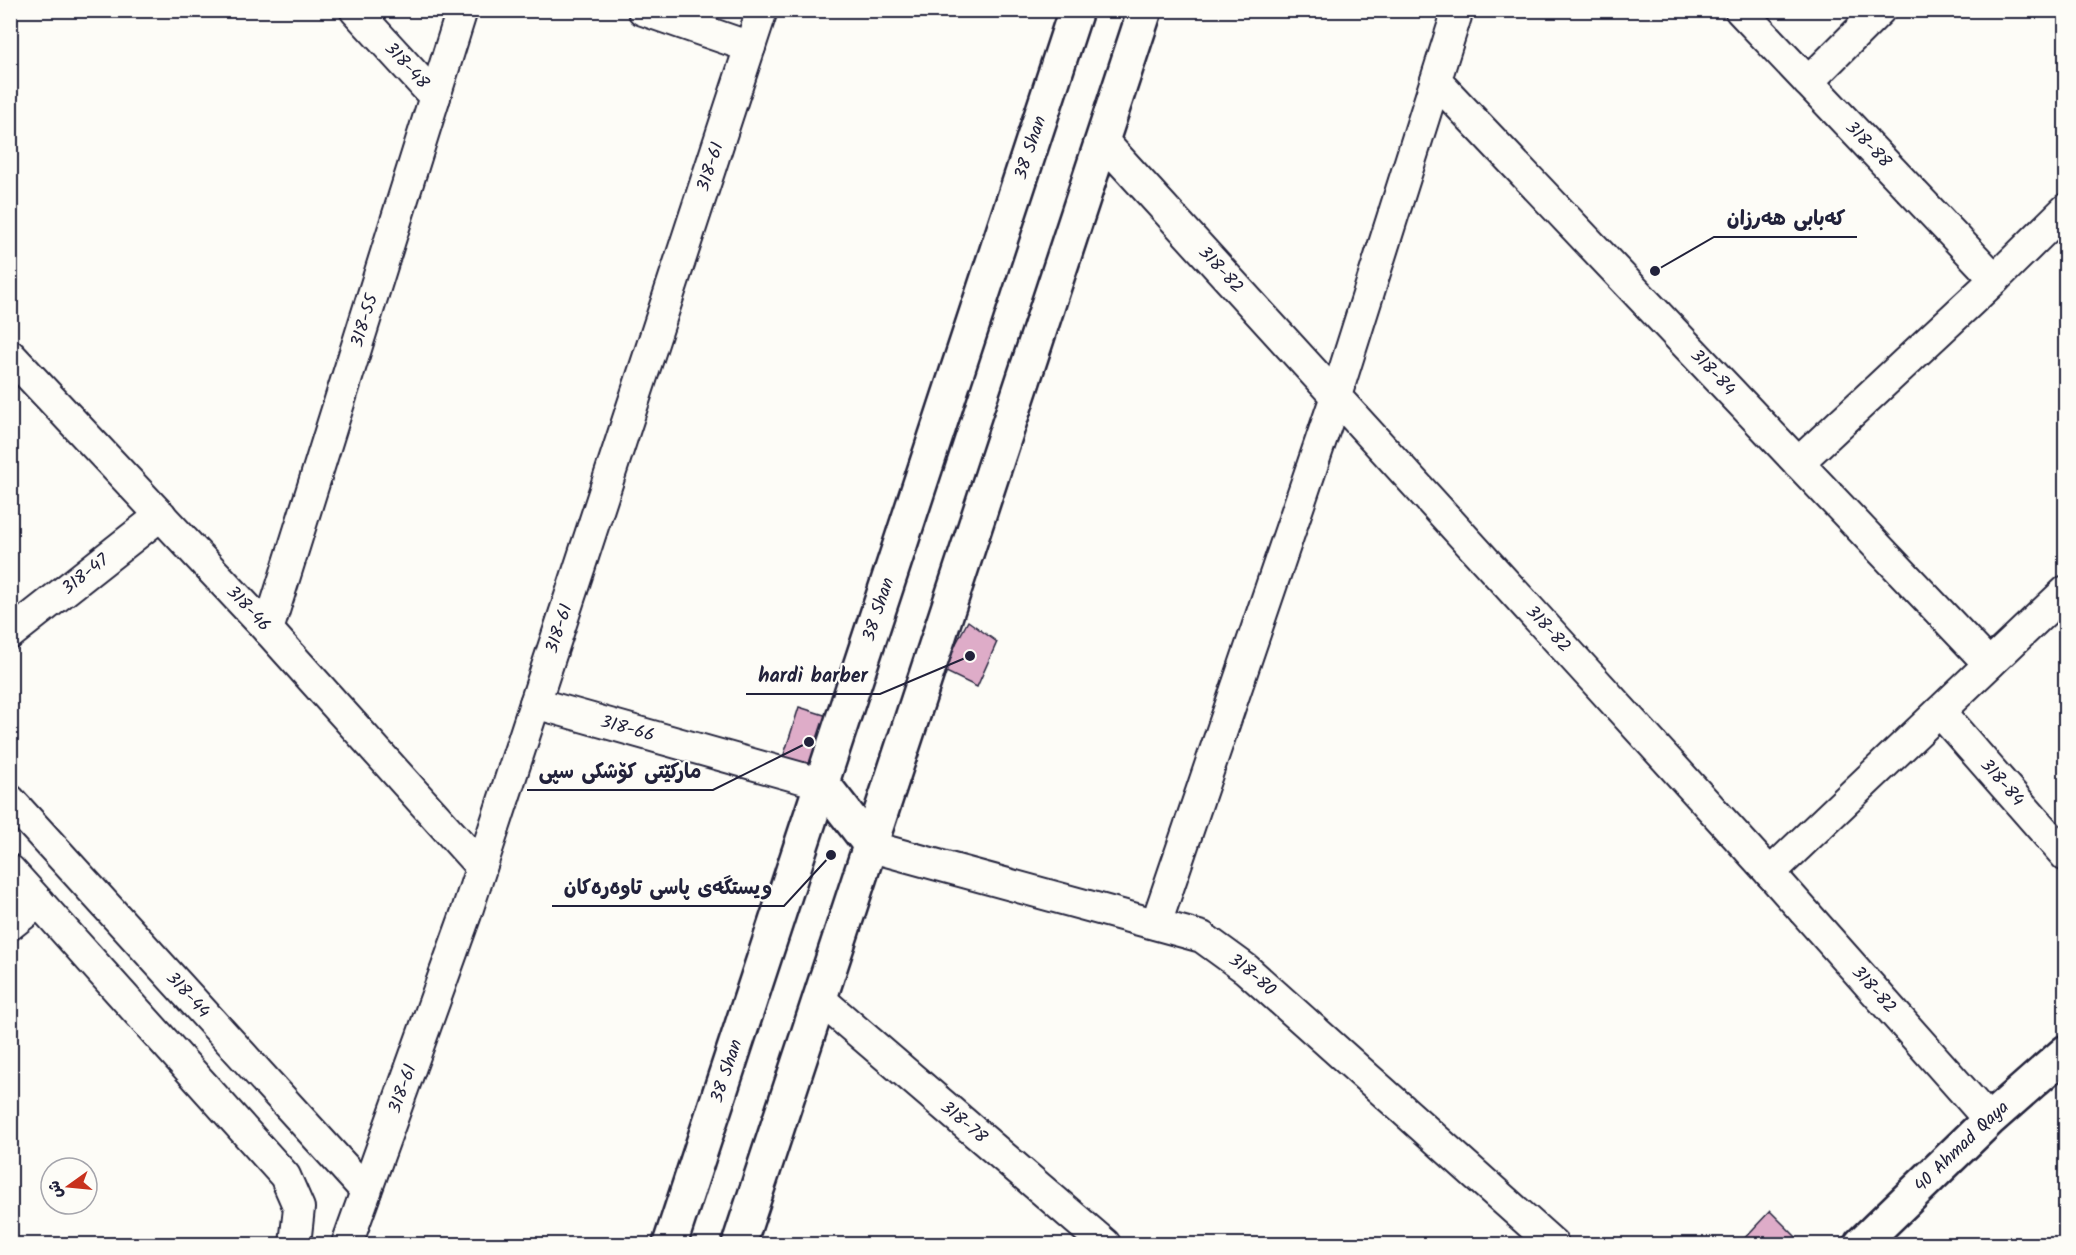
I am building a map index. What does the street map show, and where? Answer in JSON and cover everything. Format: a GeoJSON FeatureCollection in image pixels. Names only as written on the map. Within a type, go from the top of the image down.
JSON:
{"type":"FeatureCollection","features":[{"type":"Feature","properties":{"kind":"street","name":"318-48"},"geometry":{"type":"LineString","coordinates":[[355,10],[435,97]]}},
{"type":"Feature","properties":{"kind":"street","name":"318-55"},"geometry":{"type":"LineString","coordinates":[[268,630],[462,10]]}},
{"type":"Feature","properties":{"kind":"street"},"geometry":{"type":"LineString","coordinates":[[643,10],[750,47]]}},
{"type":"Feature","properties":{"kind":"street","name":"318-61"},"geometry":{"type":"LineString","coordinates":[[347,1245],[481,867],[762,10]]}},
{"type":"Feature","properties":{"kind":"street","name":"38 Shan"},"geometry":{"type":"LineString","coordinates":[[670,1245],[1076,10]]}},
{"type":"Feature","properties":{"kind":"street"},"geometry":{"type":"LineString","coordinates":[[739,1245],[872,847],[1145,10]]}},
{"type":"Feature","properties":{"kind":"street"},"geometry":{"type":"LineString","coordinates":[[1156,924],[1336,396],[1458,10]]}},
{"type":"Feature","properties":{"kind":"street","name":"318-88"},"geometry":{"type":"LineString","coordinates":[[1740,10],[1995,279]]}},
{"type":"Feature","properties":{"kind":"street"},"geometry":{"type":"LineString","coordinates":[[1808,82],[1880,10]]}},
{"type":"Feature","properties":{"kind":"street","name":"318-84"},"geometry":{"type":"LineString","coordinates":[[1436,81],[1989,664]]}},
{"type":"Feature","properties":{"kind":"street","name":"318-82"},"geometry":{"type":"LineString","coordinates":[[1102,140],[1770,873],[1989,1120]]}},
{"type":"Feature","properties":{"kind":"street"},"geometry":{"type":"LineString","coordinates":[[1798,463],[1995,279],[2066,209]]}},
{"type":"Feature","properties":{"kind":"street","name":"318-46"},"geometry":{"type":"LineString","coordinates":[[10,355],[268,630],[481,867]]}},
{"type":"Feature","properties":{"kind":"street","name":"318-47"},"geometry":{"type":"LineString","coordinates":[[10,634],[161,515]]}},
{"type":"Feature","properties":{"kind":"street"},"geometry":{"type":"LineString","coordinates":[[1770,873],[2066,591]]}},
{"type":"Feature","properties":{"kind":"street","name":"318-66"},"geometry":{"type":"LineString","coordinates":[[535,703],[823,784]]}},
{"type":"Feature","properties":{"kind":"street","name":"318-84"},"geometry":{"type":"LineString","coordinates":[[1940,712],[2066,855]]}},
{"type":"Feature","properties":{"kind":"street"},"geometry":{"type":"LineString","coordinates":[[823,784],[872,847]]}},
{"type":"Feature","properties":{"kind":"street","name":"318-44"},"geometry":{"type":"LineString","coordinates":[[10,800],[366,1191]]}},
{"type":"Feature","properties":{"kind":"street","name":"318-80"},"geometry":{"type":"LineString","coordinates":[[872,847],[1202,937],[1246,969],[1553,1245]]}},
{"type":"Feature","properties":{"kind":"street"},"geometry":{"type":"LineString","coordinates":[[10,870],[285,1176],[299,1208],[296,1245]]}},
{"type":"Feature","properties":{"kind":"street"},"geometry":{"type":"LineString","coordinates":[[10,925],[39,902]]}},
{"type":"Feature","properties":{"kind":"street","name":"318-78"},"geometry":{"type":"LineString","coordinates":[[821,1000],[1105,1245]]}},
{"type":"Feature","properties":{"kind":"street","name":"40 Ahmad Qaya"},"geometry":{"type":"LineString","coordinates":[[1861,1245],[1989,1120],[2066,1052]]}},
{"type":"Feature","properties":{"kind":"building"},"geometry":{"type":"Polygon","coordinates":[[[968,621],[997,642],[977,687],[942,670],[968,621]]]}},
{"type":"Feature","properties":{"kind":"building"},"geometry":{"type":"Polygon","coordinates":[[[799,707],[837,719],[819,777],[781,764],[799,707]]]}},
{"type":"Feature","properties":{"kind":"building"},"geometry":{"type":"Polygon","coordinates":[[[1770,1211],[1797,1238],[1791,1244],[1739,1244],[1770,1211]]]}},
{"type":"Feature","properties":{"kind":"place","name":"کەبابی هەرزان"},"geometry":{"type":"Point","coordinates":[1655,271]}},
{"type":"Feature","properties":{"kind":"place","name":"hardi barber"},"geometry":{"type":"Point","coordinates":[970,656]}},
{"type":"Feature","properties":{"kind":"place","name":"مارکێتی کۆشکی سپی"},"geometry":{"type":"Point","coordinates":[809,742]}},
{"type":"Feature","properties":{"kind":"place","name":"ویستگەی پاسی تاوەرەکان"},"geometry":{"type":"Point","coordinates":[831,855]}}]}
